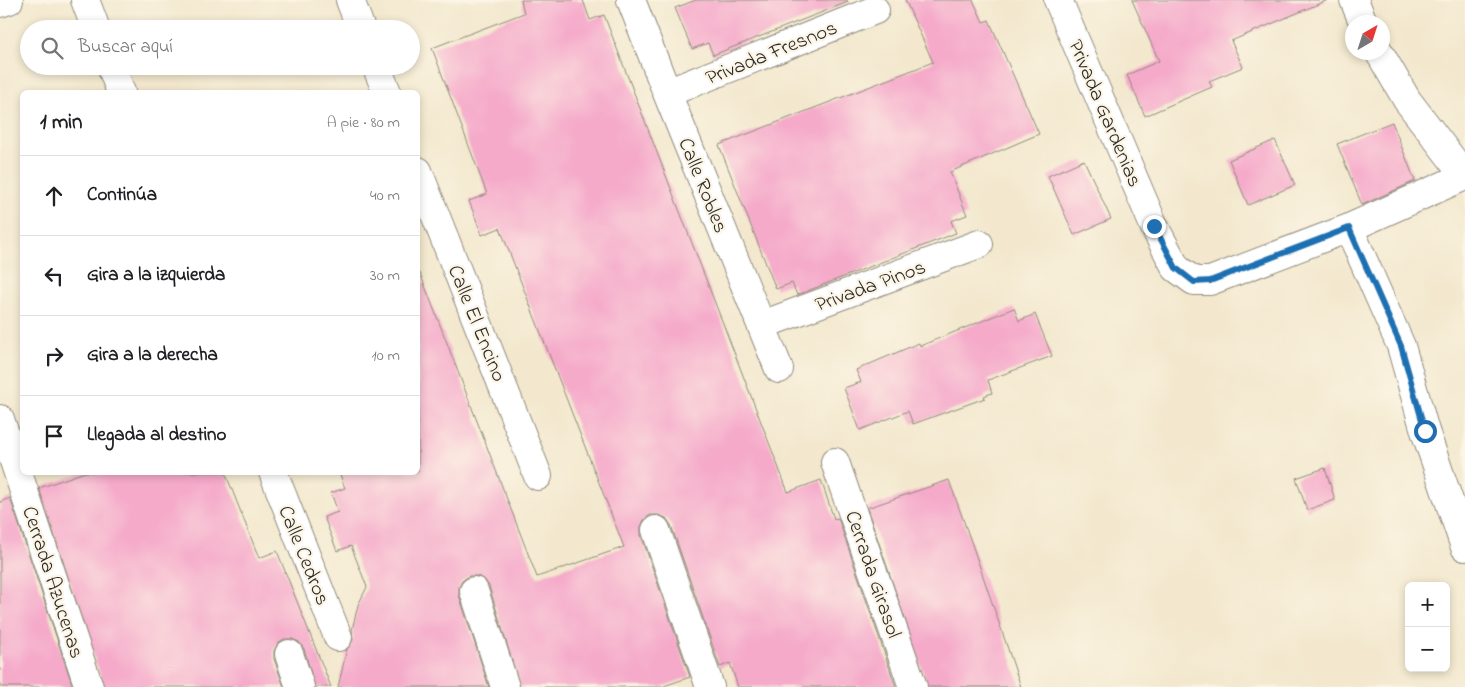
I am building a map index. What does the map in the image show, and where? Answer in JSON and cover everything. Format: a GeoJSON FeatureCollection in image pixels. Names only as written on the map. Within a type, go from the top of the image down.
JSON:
{"type":"FeatureCollection","features":[{"type":"Feature","properties":{"kind":"street"},"geometry":{"type":"LineString","coordinates":[[0,3],[9,0]]}},
{"type":"Feature","properties":{"kind":"street"},"geometry":{"type":"LineString","coordinates":[[85,0],[93,20]]}},
{"type":"Feature","properties":{"kind":"street"},"geometry":{"type":"LineString","coordinates":[[350,0],[358,20]]}},
{"type":"Feature","properties":{"kind":"street","name":"Calle Robles"},"geometry":{"type":"LineString","coordinates":[[632,0],[667,93],[779,369]]}},
{"type":"Feature","properties":{"kind":"street","name":"Privada Gardenias"},"geometry":{"type":"LineString","coordinates":[[1058,0],[1154,226],[1176,268],[1194,282],[1210,281],[1349,228],[1465,176]]}},
{"type":"Feature","properties":{"kind":"street"},"geometry":{"type":"LineString","coordinates":[[1354,0],[1360,15]]}},
{"type":"Feature","properties":{"kind":"street","name":"Privada Fresnos"},"geometry":{"type":"LineString","coordinates":[[667,93],[875,10]]}},
{"type":"Feature","properties":{"kind":"street"},"geometry":{"type":"LineString","coordinates":[[1384,60],[1408,100],[1465,176]]}},
{"type":"Feature","properties":{"kind":"street"},"geometry":{"type":"LineString","coordinates":[[114,75],[120,90]]}},
{"type":"Feature","properties":{"kind":"street"},"geometry":{"type":"LineString","coordinates":[[380,75],[386,90]]}},
{"type":"Feature","properties":{"kind":"street","name":"Calle El Encino"},"geometry":{"type":"LineString","coordinates":[[420,176],[538,476]]}},
{"type":"Feature","properties":{"kind":"street"},"geometry":{"type":"LineString","coordinates":[[1349,228],[1401,346],[1425,431],[1465,547]]}},
{"type":"Feature","properties":{"kind":"street","name":"Privada Pinos"},"geometry":{"type":"LineString","coordinates":[[762,325],[979,244]]}},
{"type":"Feature","properties":{"kind":"street","name":"Cerrada Azucenas"},"geometry":{"type":"LineString","coordinates":[[0,419],[89,687]]}},
{"type":"Feature","properties":{"kind":"street","name":"Cerrada Girasol"},"geometry":{"type":"LineString","coordinates":[[835,462],[913,687]]}},
{"type":"Feature","properties":{"kind":"street","name":"Calle Cedros"},"geometry":{"type":"LineString","coordinates":[[273,475],[338,638]]}},
{"type":"Feature","properties":{"kind":"street"},"geometry":{"type":"LineString","coordinates":[[656,530],[710,687]]}},
{"type":"Feature","properties":{"kind":"street"},"geometry":{"type":"LineString","coordinates":[[474,591],[505,687]]}},
{"type":"Feature","properties":{"kind":"street"},"geometry":{"type":"LineString","coordinates":[[288,654],[300,687]]}},
{"type":"Feature","properties":{"kind":"building"},"geometry":{"type":"Polygon","coordinates":[[[521,0],[583,0],[590,20],[604,15],[788,492],[821,480],[834,519],[838,518],[896,687],[738,687],[730,663],[720,667],[671,525],[666,518],[650,515],[644,520],[641,527],[641,535],[690,677],[661,687],[520,687],[489,586],[484,579],[477,576],[469,576],[462,581],[459,587],[459,595],[489,687],[338,687],[347,649],[353,640],[352,630],[358,605],[367,587],[351,546],[337,551],[324,517],[338,512],[331,493],[345,488],[340,475],[420,475],[420,273],[537,577],[624,547],[500,228],[482,235],[469,201],[487,194],[432,48],[524,13],[521,0]]]}},
{"type":"Feature","properties":{"kind":"building"},"geometry":{"type":"Polygon","coordinates":[[[696,0],[847,0],[848,2],[713,55],[708,43],[692,49],[675,8],[696,0]]]}},
{"type":"Feature","properties":{"kind":"building"},"geometry":{"type":"Polygon","coordinates":[[[905,0],[973,0],[983,22],[989,20],[1039,134],[950,172],[967,215],[951,221],[956,233],[797,295],[792,283],[776,289],[719,145],[933,62],[905,0]]]}},
{"type":"Feature","properties":{"kind":"building"},"geometry":{"type":"Polygon","coordinates":[[[1132,0],[1328,0],[1231,41],[1243,67],[1209,81],[1212,87],[1145,116],[1127,75],[1159,61],[1132,0]]]}},
{"type":"Feature","properties":{"kind":"building"},"geometry":{"type":"Polygon","coordinates":[[[1392,122],[1415,181],[1362,205],[1337,144],[1392,122]]]}},
{"type":"Feature","properties":{"kind":"building"},"geometry":{"type":"Polygon","coordinates":[[[1275,140],[1295,185],[1248,205],[1229,160],[1275,140]]]}},
{"type":"Feature","properties":{"kind":"building"},"geometry":{"type":"Polygon","coordinates":[[[1084,160],[1111,219],[1074,235],[1048,176],[1084,160]]]}},
{"type":"Feature","properties":{"kind":"building"},"geometry":{"type":"Polygon","coordinates":[[[1014,308],[1019,321],[1035,314],[1052,356],[988,380],[992,393],[984,396],[985,398],[913,424],[908,411],[860,430],[844,388],[861,382],[856,370],[919,343],[920,346],[1014,308]]]}},
{"type":"Feature","properties":{"kind":"building"},"geometry":{"type":"Polygon","coordinates":[[[1325,468],[1335,500],[1307,510],[1296,478],[1325,468]]]}},
{"type":"Feature","properties":{"kind":"building"},"geometry":{"type":"Polygon","coordinates":[[[76,475],[226,475],[259,558],[277,551],[331,687],[315,687],[304,649],[299,642],[292,639],[284,639],[278,643],[274,651],[274,659],[284,687],[104,687],[39,488],[76,475]]]}},
{"type":"Feature","properties":{"kind":"building"},"geometry":{"type":"Polygon","coordinates":[[[949,480],[1021,687],[928,687],[867,508],[949,480]]]}},
{"type":"Feature","properties":{"kind":"building"},"geometry":{"type":"Polygon","coordinates":[[[10,498],[73,687],[0,687],[0,502],[10,498]]]}},
{"type":"Feature","properties":{"kind":"route"},"geometry":{"type":"LineString","coordinates":[[1154,226],[1176,268],[1194,282],[1210,281],[1349,228],[1401,346],[1425,431]]}}]}
